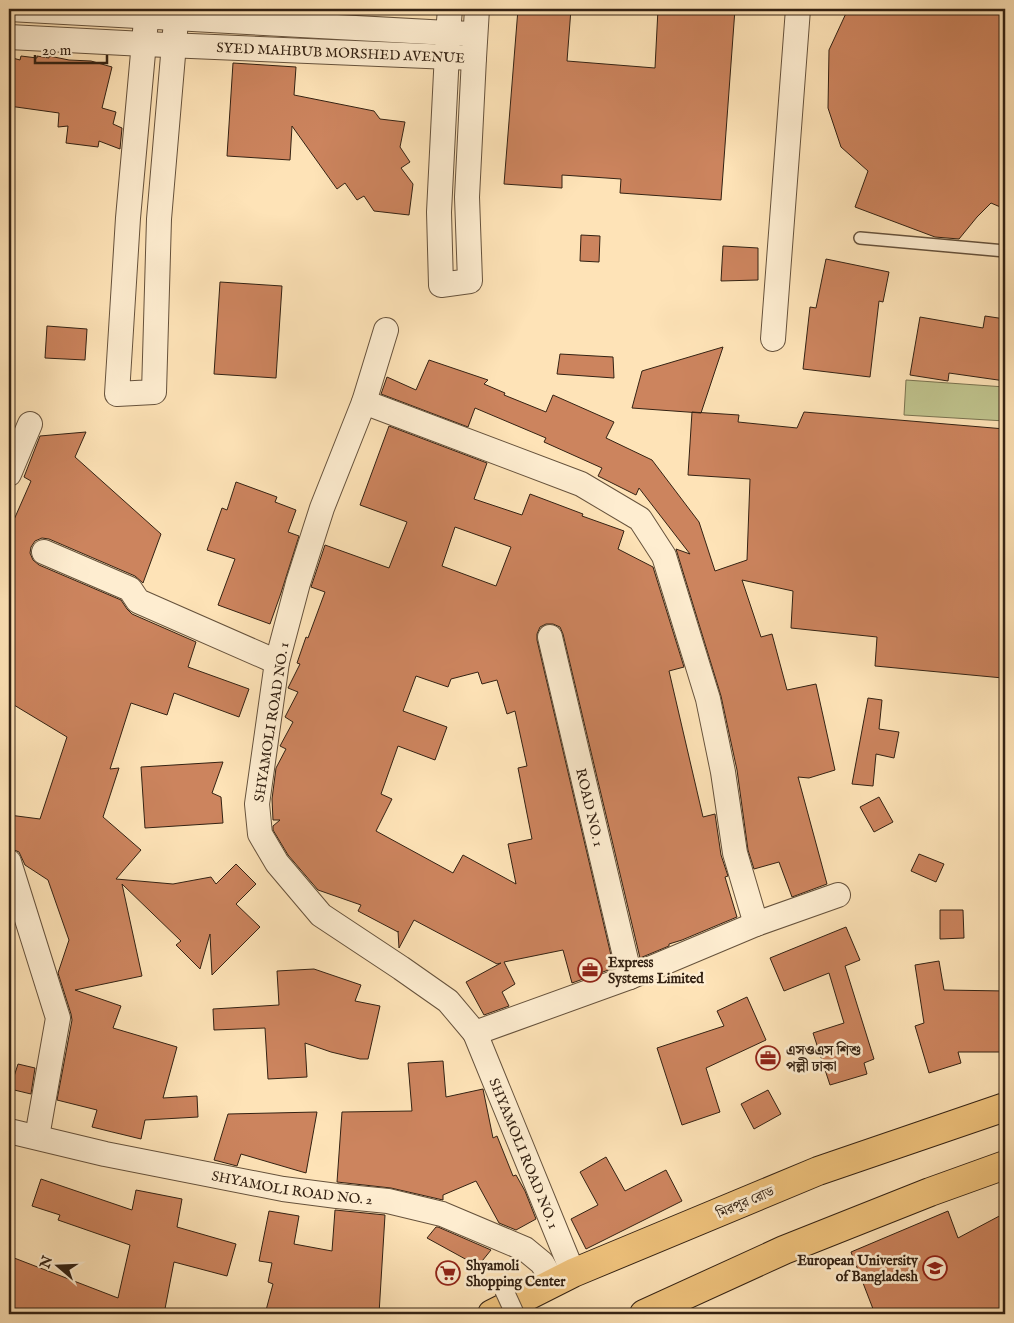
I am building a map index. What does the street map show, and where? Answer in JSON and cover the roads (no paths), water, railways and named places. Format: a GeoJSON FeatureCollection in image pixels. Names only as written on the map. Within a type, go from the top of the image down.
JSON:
{"type":"FeatureCollection","features":[{"type":"Feature","properties":{"kind":"highway","name":"মিরপুর রোড"},"geometry":{"type":"LineString","coordinates":[[492,1314],[564,1278],[818,1171],[1005,1108]]}},
{"type":"Feature","properties":{"kind":"highway"},"geometry":{"type":"LineString","coordinates":[[644,1314],[784,1250],[930,1192],[1005,1166]]}},
{"type":"Feature","properties":{"kind":"street"},"geometry":{"type":"LineString","coordinates":[[9,9],[176,14],[475,34]]}},
{"type":"Feature","properties":{"kind":"street"},"geometry":{"type":"LineString","coordinates":[[450,9],[439,212],[441,285],[470,281],[467,197],[474,58]]}},
{"type":"Feature","properties":{"kind":"street","name":"SYED MAHBUB MORSHED AVENUE"},"geometry":{"type":"LineString","coordinates":[[9,37],[174,46],[474,58],[477,9]]}},
{"type":"Feature","properties":{"kind":"street"},"geometry":{"type":"LineString","coordinates":[[773,339],[798,9]]}},
{"type":"Feature","properties":{"kind":"street"},"geometry":{"type":"LineString","coordinates":[[147,13],[128,218],[117,394],[154,392],[159,219],[176,14]]}},
{"type":"Feature","properties":{"kind":"street"},"geometry":{"type":"LineString","coordinates":[[128,218],[159,219]]}},
{"type":"Feature","properties":{"kind":"street","name":"SHYAMOLI ROAD NO. 1"},"geometry":{"type":"LineString","coordinates":[[386,330],[364,402],[322,508],[298,583],[277,662],[257,804],[260,834],[277,862],[321,915],[448,1000],[475,1033],[564,1278]]}},
{"type":"Feature","properties":{"kind":"street"},"geometry":{"type":"LineString","coordinates":[[364,402],[581,484],[640,519],[664,556],[708,698],[723,772],[735,853],[756,924]]}},
{"type":"Feature","properties":{"kind":"street"},"geometry":{"type":"LineString","coordinates":[[9,474],[30,424]]}},
{"type":"Feature","properties":{"kind":"street"},"geometry":{"type":"LineString","coordinates":[[44,552],[130,589],[138,602],[277,662]]}},
{"type":"Feature","properties":{"kind":"street","name":"ROAD NO. 1"},"geometry":{"type":"LineString","coordinates":[[550,637],[630,977]]}},
{"type":"Feature","properties":{"kind":"street"},"geometry":{"type":"LineString","coordinates":[[9,862],[58,1018],[37,1137]]}},
{"type":"Feature","properties":{"kind":"street"},"geometry":{"type":"LineString","coordinates":[[475,1033],[630,977],[756,924],[838,895]]}},
{"type":"Feature","properties":{"kind":"street","name":"SHYAMOLI ROAD NO. 2"},"geometry":{"type":"LineString","coordinates":[[9,1131],[105,1154],[283,1189],[388,1201],[442,1214],[525,1249],[564,1278]]}},
{"type":"Feature","properties":{"kind":"street"},"geometry":{"type":"LineString","coordinates":[[504,1290],[516,1314]]}},
{"type":"Feature","properties":{"kind":"lane"},"geometry":{"type":"LineString","coordinates":[[860,238],[1005,251]]}},
{"type":"Feature","properties":{"kind":"place","name":"Express Systems Limited"},"geometry":{"type":"Point","coordinates":[590,970]}},
{"type":"Feature","properties":{"kind":"place","name":"এসওএস শিশু পল্লী ঢাকা"},"geometry":{"type":"Point","coordinates":[768,1058]}},
{"type":"Feature","properties":{"kind":"place","name":"European University of Bangladesh"},"geometry":{"type":"Point","coordinates":[935,1268]}},
{"type":"Feature","properties":{"kind":"place","name":"Shyamoli Shopping Center"},"geometry":{"type":"Point","coordinates":[448,1273]}}]}
